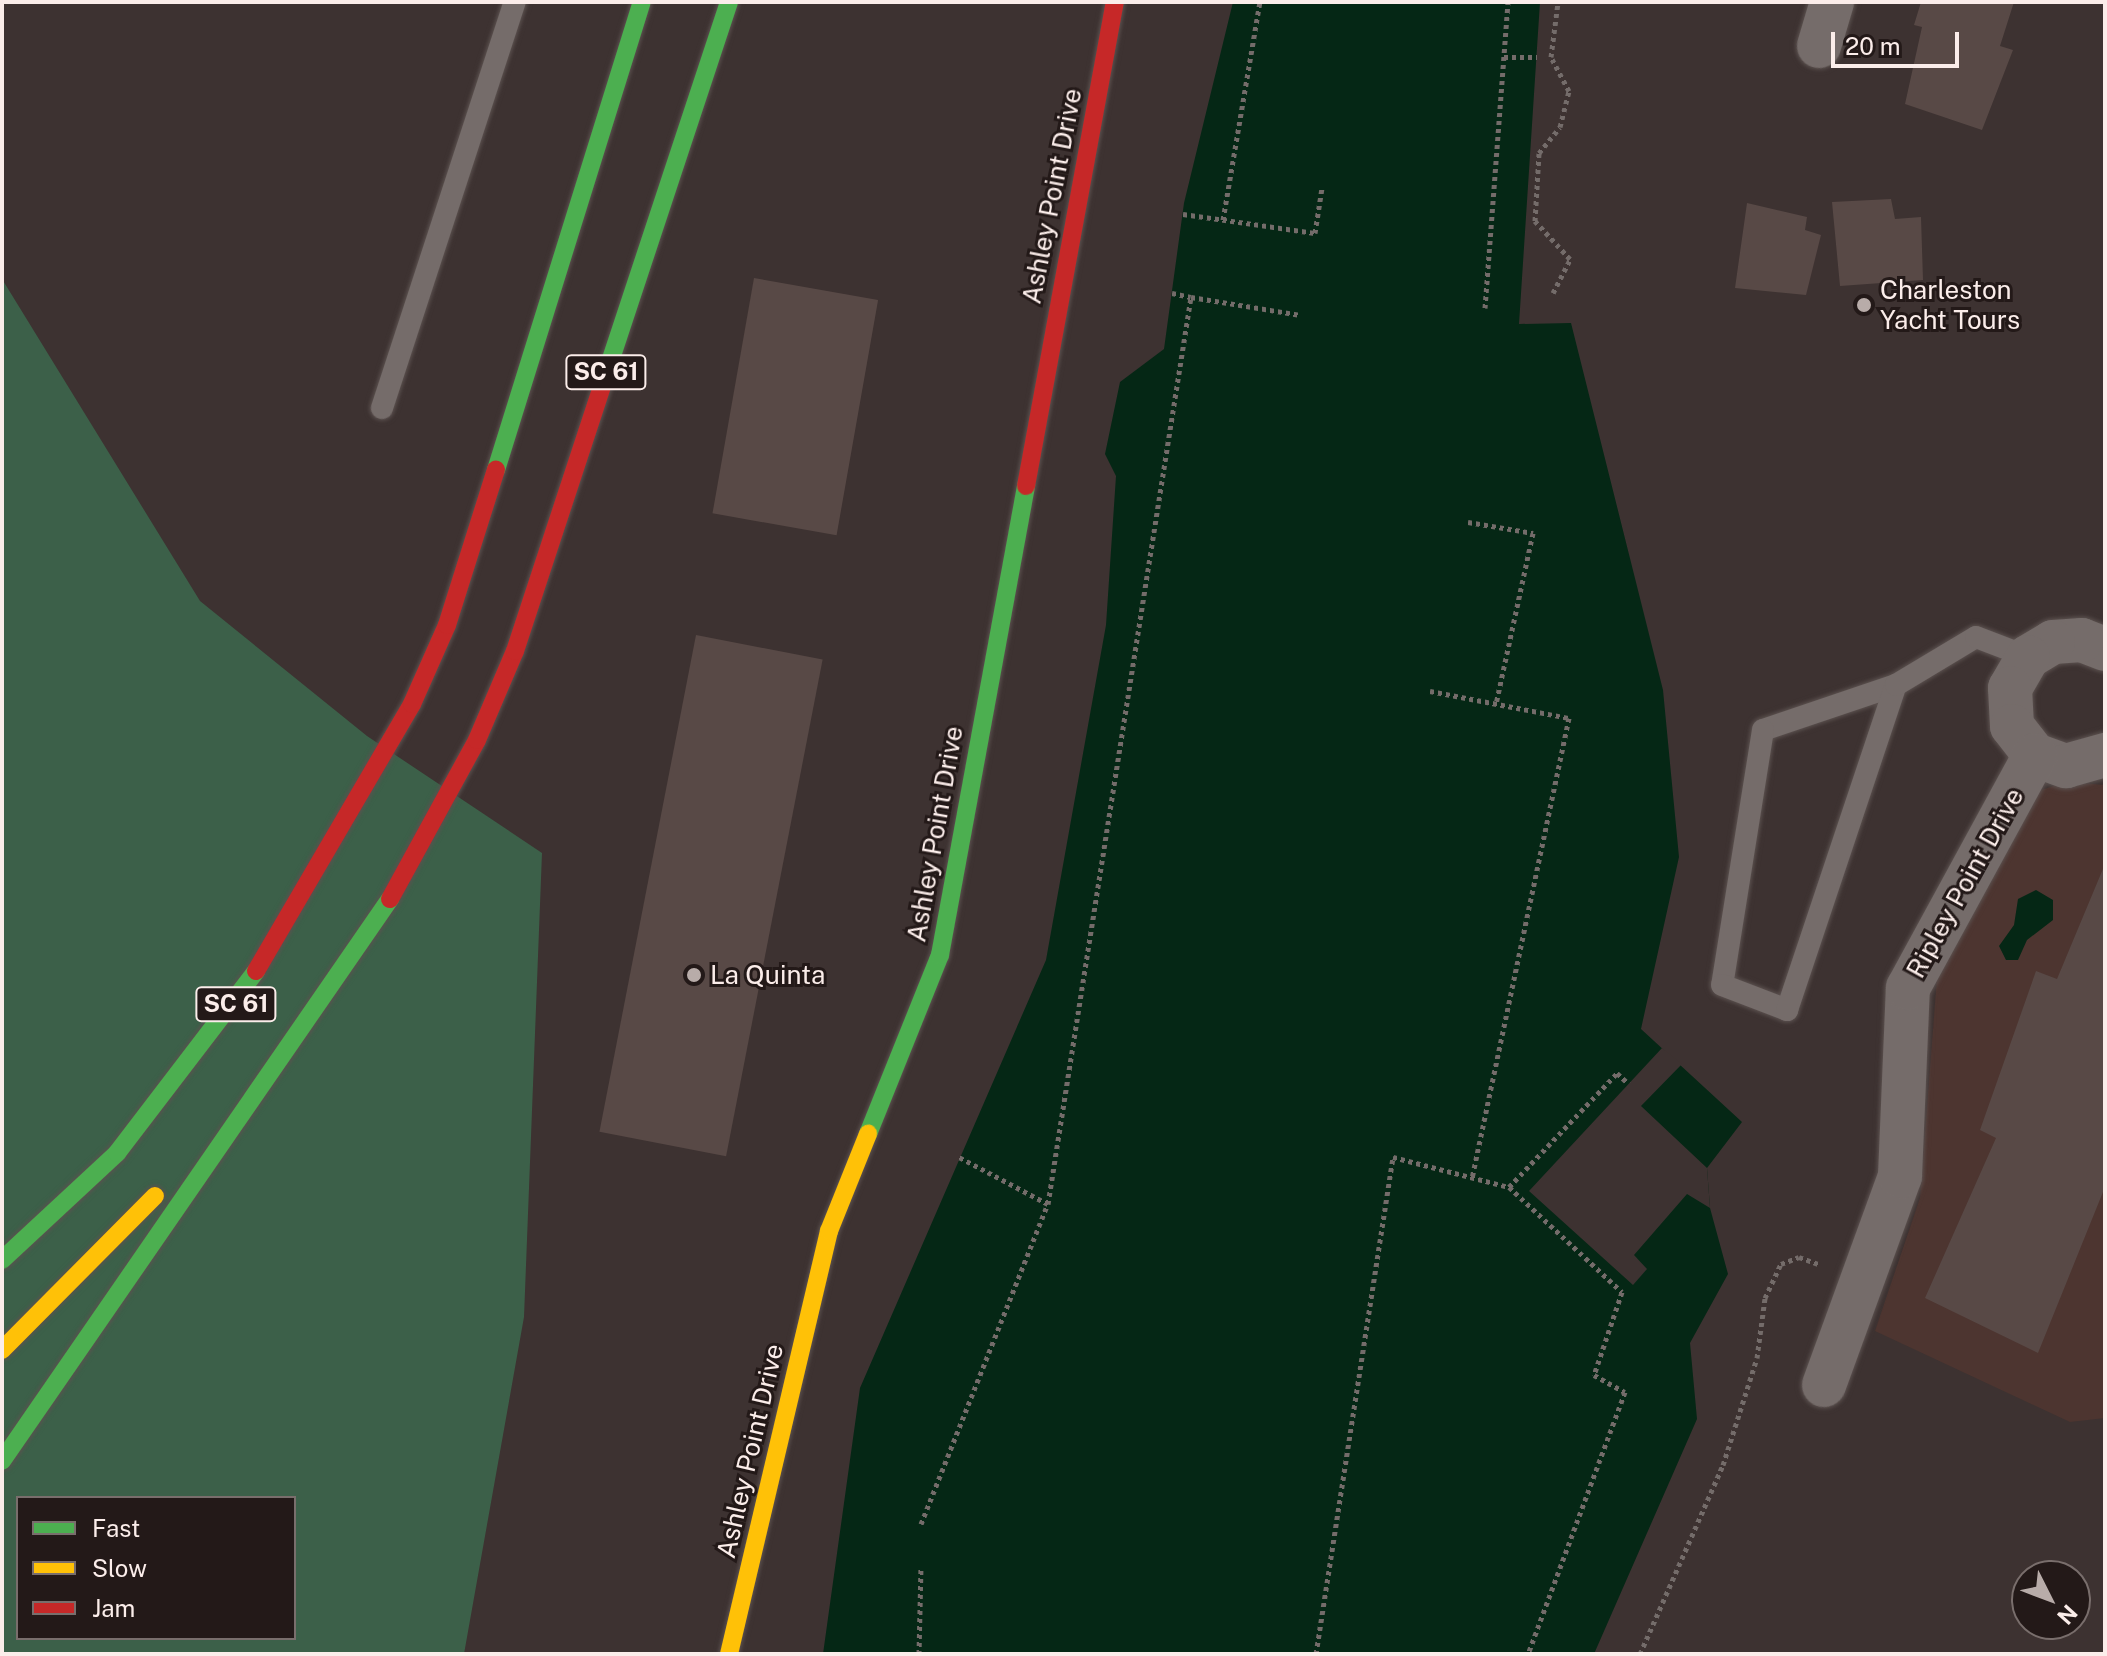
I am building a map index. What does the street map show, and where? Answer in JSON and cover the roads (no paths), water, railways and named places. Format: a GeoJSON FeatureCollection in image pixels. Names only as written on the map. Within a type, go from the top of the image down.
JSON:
{"type":"FeatureCollection","features":[{"type":"Feature","properties":{"kind":"main road","name":"SC 61"},"geometry":{"type":"LineString","coordinates":[[2,1260],[117,1153],[232,1009],[357,807],[412,704],[447,625],[642,2]]}},
{"type":"Feature","properties":{"kind":"main road","name":"SC 61"},"geometry":{"type":"LineString","coordinates":[[305,1020],[391,898],[477,740],[515,651],[729,2]]}},
{"type":"Feature","properties":{"kind":"main road","name":"Ashley Point Drive"},"geometry":{"type":"LineString","coordinates":[[729,1654],[829,1231],[940,955],[1115,2]]}},
{"type":"Feature","properties":{"kind":"main road"},"geometry":{"type":"LineString","coordinates":[[2,1350],[170,1180],[305,1020]]}},
{"type":"Feature","properties":{"kind":"main road"},"geometry":{"type":"LineString","coordinates":[[2,1461],[305,1020]]}},
{"type":"Feature","properties":{"kind":"street"},"geometry":{"type":"LineString","coordinates":[[1819,46],[1832,2]]}},
{"type":"Feature","properties":{"kind":"street"},"geometry":{"type":"LineString","coordinates":[[2105,649],[2082,640],[2053,642],[2028,657],[2010,688],[2012,726],[2035,755],[2066,766],[2105,755]]}},
{"type":"Feature","properties":{"kind":"street","name":"Ripley Point Drive"},"geometry":{"type":"LineString","coordinates":[[1824,1385],[1900,1176],[1908,988],[2035,755]]}},
{"type":"Feature","properties":{"kind":"lane"},"geometry":{"type":"LineString","coordinates":[[382,408],[515,2]]}},
{"type":"Feature","properties":{"kind":"lane"},"geometry":{"type":"LineString","coordinates":[[1896,685],[1787,1010],[1722,985],[1763,730],[1896,685],[1976,637],[2028,657]]}},
{"type":"Feature","properties":{"kind":"place","name":"Charleston Yacht Tours"},"geometry":{"type":"Point","coordinates":[1864,305]}},
{"type":"Feature","properties":{"kind":"place","name":"La Quinta"},"geometry":{"type":"Point","coordinates":[694,975]}}]}
